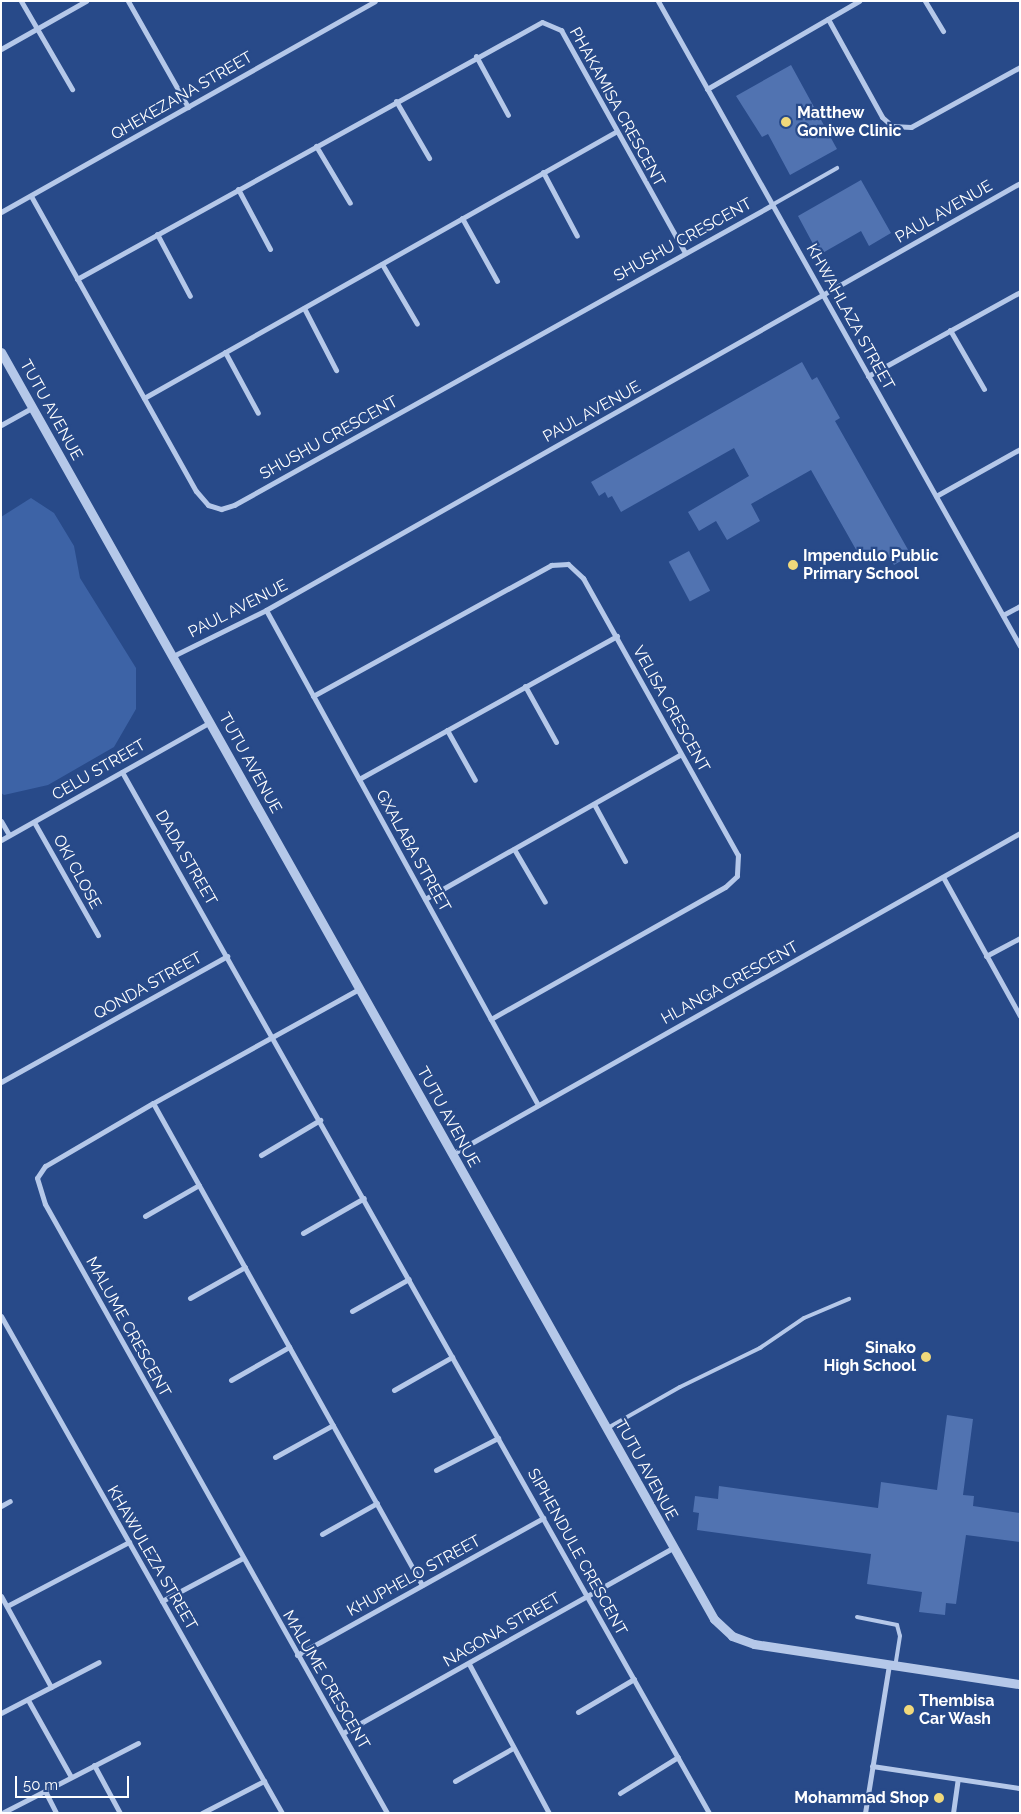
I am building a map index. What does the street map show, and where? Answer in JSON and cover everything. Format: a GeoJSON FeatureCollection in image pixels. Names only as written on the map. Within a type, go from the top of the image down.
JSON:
{"type":"FeatureCollection","features":[{"type":"Feature","properties":{"kind":"street"},"geometry":{"type":"LineString","coordinates":[[21,1],[72,89]]}},
{"type":"Feature","properties":{"kind":"street"},"geometry":{"type":"LineString","coordinates":[[1,49],[86,1]]}},
{"type":"Feature","properties":{"kind":"street"},"geometry":{"type":"LineString","coordinates":[[128,1],[188,107]]}},
{"type":"Feature","properties":{"kind":"street","name":"QHEKEZANA STREET"},"geometry":{"type":"LineString","coordinates":[[1,212],[375,1]]}},
{"type":"Feature","properties":{"kind":"street","name":"KHWAHLAZA STREET"},"geometry":{"type":"LineString","coordinates":[[658,1],[1020,646]]}},
{"type":"Feature","properties":{"kind":"street"},"geometry":{"type":"LineString","coordinates":[[707,89],[860,1]]}},
{"type":"Feature","properties":{"kind":"street"},"geometry":{"type":"LineString","coordinates":[[925,1],[942,31]]}},
{"type":"Feature","properties":{"kind":"street"},"geometry":{"type":"LineString","coordinates":[[828,19],[882,117],[892,126],[911,127],[1020,67]]}},
{"type":"Feature","properties":{"kind":"street","name":"PHAKAMISA CRESCENT"},"geometry":{"type":"LineString","coordinates":[[77,279],[537,23],[555,25],[561,30],[685,253]]}},
{"type":"Feature","properties":{"kind":"street"},"geometry":{"type":"LineString","coordinates":[[476,56],[508,114]]}},
{"type":"Feature","properties":{"kind":"street"},"geometry":{"type":"LineString","coordinates":[[396,101],[429,158]]}},
{"type":"Feature","properties":{"kind":"street"},"geometry":{"type":"LineString","coordinates":[[144,398],[617,131]]}},
{"type":"Feature","properties":{"kind":"street"},"geometry":{"type":"LineString","coordinates":[[316,146],[350,203]]}},
{"type":"Feature","properties":{"kind":"street"},"geometry":{"type":"LineString","coordinates":[[543,172],[577,236]]}},
{"type":"Feature","properties":{"kind":"street","name":"PAUL AVENUE"},"geometry":{"type":"LineString","coordinates":[[173,656],[266,610],[1020,183]]}},
{"type":"Feature","properties":{"kind":"street"},"geometry":{"type":"LineString","coordinates":[[238,189],[270,249]]}},
{"type":"Feature","properties":{"kind":"street","name":"SHUSHU CRESCENT"},"geometry":{"type":"LineString","coordinates":[[31,196],[201,498],[216,508],[226,508],[772,205]]}},
{"type":"Feature","properties":{"kind":"street"},"geometry":{"type":"LineString","coordinates":[[462,218],[497,282]]}},
{"type":"Feature","properties":{"kind":"street"},"geometry":{"type":"LineString","coordinates":[[158,234],[190,296]]}},
{"type":"Feature","properties":{"kind":"street"},"geometry":{"type":"LineString","coordinates":[[382,264],[417,324]]}},
{"type":"Feature","properties":{"kind":"street"},"geometry":{"type":"LineString","coordinates":[[868,376],[1020,292]]}},
{"type":"Feature","properties":{"kind":"street"},"geometry":{"type":"LineString","coordinates":[[304,308],[336,370]]}},
{"type":"Feature","properties":{"kind":"street"},"geometry":{"type":"LineString","coordinates":[[950,330],[984,389]]}},
{"type":"Feature","properties":{"kind":"street","name":"TUTU AVENUE"},"geometry":{"type":"LineString","coordinates":[[1,352],[714,1619],[732,1636],[754,1644],[1020,1684]]}},
{"type":"Feature","properties":{"kind":"street"},"geometry":{"type":"LineString","coordinates":[[225,352],[258,413]]}},
{"type":"Feature","properties":{"kind":"street"},"geometry":{"type":"LineString","coordinates":[[1,425],[32,408]]}},
{"type":"Feature","properties":{"kind":"street"},"geometry":{"type":"LineString","coordinates":[[936,496],[1019,451]]}},
{"type":"Feature","properties":{"kind":"street","name":"VELISA CRESCENT"},"geometry":{"type":"LineString","coordinates":[[313,696],[559,562],[575,568],[617,636],[738,855],[737,876],[725,887],[491,1019]]}},
{"type":"Feature","properties":{"kind":"street"},"geometry":{"type":"LineString","coordinates":[[1003,616],[1020,606]]}},
{"type":"Feature","properties":{"kind":"street","name":"GXALABA STREET"},"geometry":{"type":"LineString","coordinates":[[266,610],[538,1105]]}},
{"type":"Feature","properties":{"kind":"street"},"geometry":{"type":"LineString","coordinates":[[359,779],[617,636]]}},
{"type":"Feature","properties":{"kind":"street"},"geometry":{"type":"LineString","coordinates":[[525,686],[556,742]]}},
{"type":"Feature","properties":{"kind":"street","name":"CELU STREET"},"geometry":{"type":"LineString","coordinates":[[1,840],[210,722]]}},
{"type":"Feature","properties":{"kind":"street"},"geometry":{"type":"LineString","coordinates":[[447,730],[475,780]]}},
{"type":"Feature","properties":{"kind":"street"},"geometry":{"type":"LineString","coordinates":[[425,899],[681,754]]}},
{"type":"Feature","properties":{"kind":"street","name":"DADA STREET"},"geometry":{"type":"LineString","coordinates":[[122,772],[227,956]]}},
{"type":"Feature","properties":{"kind":"street"},"geometry":{"type":"LineString","coordinates":[[594,804],[625,861]]}},
{"type":"Feature","properties":{"kind":"street"},"geometry":{"type":"LineString","coordinates":[[1,821],[9,835]]}},
{"type":"Feature","properties":{"kind":"street","name":"OKI CLOSE"},"geometry":{"type":"LineString","coordinates":[[34,822],[98,935]]}},
{"type":"Feature","properties":{"kind":"street","name":"HLANGA CRESCENT"},"geometry":{"type":"LineString","coordinates":[[452,1154],[1020,833]]}},
{"type":"Feature","properties":{"kind":"street"},"geometry":{"type":"LineString","coordinates":[[514,849],[545,902]]}},
{"type":"Feature","properties":{"kind":"street"},"geometry":{"type":"LineString","coordinates":[[943,877],[1020,1016]]}},
{"type":"Feature","properties":{"kind":"street"},"geometry":{"type":"LineString","coordinates":[[986,956],[1020,938]]}},
{"type":"Feature","properties":{"kind":"street","name":"QONDA STREET"},"geometry":{"type":"LineString","coordinates":[[1,1082],[227,956],[273,1036]]}},
{"type":"Feature","properties":{"kind":"street","name":"MALUME CRESCENT"},"geometry":{"type":"LineString","coordinates":[[359,989],[153,1103],[45,1166],[39,1172],[38,1184],[45,1204],[387,1813]]}},
{"type":"Feature","properties":{"kind":"street","name":"SIPHENDULE CRESCENT"},"geometry":{"type":"LineString","coordinates":[[273,1036],[709,1813]]}},
{"type":"Feature","properties":{"kind":"street"},"geometry":{"type":"LineString","coordinates":[[153,1103],[422,1585]]}},
{"type":"Feature","properties":{"kind":"street"},"geometry":{"type":"LineString","coordinates":[[261,1155],[320,1120]]}},
{"type":"Feature","properties":{"kind":"street"},"geometry":{"type":"LineString","coordinates":[[144,1216],[199,1185]]}},
{"type":"Feature","properties":{"kind":"street"},"geometry":{"type":"LineString","coordinates":[[303,1233],[364,1198]]}},
{"type":"Feature","properties":{"kind":"street"},"geometry":{"type":"LineString","coordinates":[[190,1298],[245,1267]]}},
{"type":"Feature","properties":{"kind":"street"},"geometry":{"type":"LineString","coordinates":[[352,1311],[409,1279]]}},
{"type":"Feature","properties":{"kind":"street","name":"KHAWULEZA STREET"},"geometry":{"type":"LineString","coordinates":[[1,1316],[282,1813]]}},
{"type":"Feature","properties":{"kind":"street"},"geometry":{"type":"LineString","coordinates":[[231,1380],[289,1347]]}},
{"type":"Feature","properties":{"kind":"street"},"geometry":{"type":"LineString","coordinates":[[394,1390],[452,1357]]}},
{"type":"Feature","properties":{"kind":"street"},"geometry":{"type":"LineString","coordinates":[[275,1457],[333,1425]]}},
{"type":"Feature","properties":{"kind":"street"},"geometry":{"type":"LineString","coordinates":[[436,1470],[498,1438]]}},
{"type":"Feature","properties":{"kind":"street"},"geometry":{"type":"LineString","coordinates":[[1,1506],[10,1501]]}},
{"type":"Feature","properties":{"kind":"street"},"geometry":{"type":"LineString","coordinates":[[322,1534],[376,1503]]}},
{"type":"Feature","properties":{"kind":"street","name":"KHUPHELO STREET"},"geometry":{"type":"LineString","coordinates":[[297,1655],[543,1518]]}},
{"type":"Feature","properties":{"kind":"street"},"geometry":{"type":"LineString","coordinates":[[7,1606],[129,1542]]}},
{"type":"Feature","properties":{"kind":"street","name":"NAGONA STREET"},"geometry":{"type":"LineString","coordinates":[[342,1733],[469,1664],[673,1548]]}},
{"type":"Feature","properties":{"kind":"street"},"geometry":{"type":"LineString","coordinates":[[162,1601],[243,1558]]}},
{"type":"Feature","properties":{"kind":"street"},"geometry":{"type":"LineString","coordinates":[[1,1596],[51,1688]]}},
{"type":"Feature","properties":{"kind":"street"},"geometry":{"type":"LineString","coordinates":[[1,1705],[3,1712],[99,1662]]}},
{"type":"Feature","properties":{"kind":"street"},"geometry":{"type":"LineString","coordinates":[[469,1664],[549,1813]]}},
{"type":"Feature","properties":{"kind":"street"},"geometry":{"type":"LineString","coordinates":[[863,1812],[892,1665]]}},
{"type":"Feature","properties":{"kind":"street"},"geometry":{"type":"LineString","coordinates":[[578,1712],[634,1679]]}},
{"type":"Feature","properties":{"kind":"street"},"geometry":{"type":"LineString","coordinates":[[28,1700],[71,1778]]}},
{"type":"Feature","properties":{"kind":"street"},"geometry":{"type":"LineString","coordinates":[[2,1813],[138,1743]]}},
{"type":"Feature","properties":{"kind":"street"},"geometry":{"type":"LineString","coordinates":[[455,1781],[513,1748]]}},
{"type":"Feature","properties":{"kind":"street"},"geometry":{"type":"LineString","coordinates":[[620,1792],[678,1757]]}},
{"type":"Feature","properties":{"kind":"street"},"geometry":{"type":"LineString","coordinates":[[94,1766],[120,1813]]}},
{"type":"Feature","properties":{"kind":"street"},"geometry":{"type":"LineString","coordinates":[[872,1766],[1020,1788]]}},
{"type":"Feature","properties":{"kind":"street"},"geometry":{"type":"LineString","coordinates":[[953,1813],[958,1779]]}},
{"type":"Feature","properties":{"kind":"street"},"geometry":{"type":"LineString","coordinates":[[202,1813],[264,1781]]}},
{"type":"Feature","properties":{"kind":"street"},"geometry":{"type":"LineString","coordinates":[[45,1791],[56,1813]]}},
{"type":"Feature","properties":{"kind":"lane"},"geometry":{"type":"LineString","coordinates":[[772,205],[837,168]]}},
{"type":"Feature","properties":{"kind":"lane"},"geometry":{"type":"LineString","coordinates":[[606,1428],[680,1387],[760,1348],[804,1318],[849,1299]]}},
{"type":"Feature","properties":{"kind":"lane"},"geometry":{"type":"LineString","coordinates":[[857,1617],[898,1625],[900,1636],[892,1665]]}},
{"type":"Feature","properties":{"kind":"shaded area"},"geometry":{"type":"Polygon","coordinates":[[[31,498],[54,513],[74,546],[80,578],[136,668],[136,709],[114,747],[48,785],[4,795],[1,793],[1,517],[31,498]]]}},
{"type":"Feature","properties":{"kind":"building"},"geometry":{"type":"Polygon","coordinates":[[[791,65],[837,149],[790,175],[768,134],[762,137],[736,96],[791,65]]]}},
{"type":"Feature","properties":{"kind":"building"},"geometry":{"type":"Polygon","coordinates":[[[861,180],[891,233],[869,246],[861,231],[819,255],[798,216],[861,180]]]}},
{"type":"Feature","properties":{"kind":"building"},"geometry":{"type":"Polygon","coordinates":[[[802,362],[812,380],[817,377],[840,418],[835,421],[911,555],[894,565],[888,555],[883,558],[880,553],[863,562],[811,470],[751,504],[760,521],[727,540],[716,521],[699,531],[688,512],[749,476],[734,448],[621,512],[612,496],[608,498],[605,492],[599,496],[591,482],[802,362]]]}},
{"type":"Feature","properties":{"kind":"building"},"geometry":{"type":"Polygon","coordinates":[[[689,551],[710,591],[690,602],[669,562],[689,551]]]}},
{"type":"Feature","properties":{"kind":"building"},"geometry":{"type":"Polygon","coordinates":[[[947,1415],[973,1419],[963,1495],[974,1496],[973,1506],[1020,1513],[1020,1542],[966,1535],[956,1604],[946,1603],[945,1615],[919,1612],[922,1592],[867,1584],[871,1554],[697,1530],[699,1513],[693,1512],[695,1496],[718,1499],[719,1486],[878,1508],[881,1482],[937,1490],[947,1415]]]}},
{"type":"Feature","properties":{"kind":"place","name":"Matthew Goniwe Clinic"},"geometry":{"type":"Point","coordinates":[786,122]}},
{"type":"Feature","properties":{"kind":"place","name":"Impendulo Public Primary School"},"geometry":{"type":"Point","coordinates":[793,565]}},
{"type":"Feature","properties":{"kind":"place","name":"Sinako High School"},"geometry":{"type":"Point","coordinates":[926,1357]}},
{"type":"Feature","properties":{"kind":"place","name":"Thembisa Car Wash"},"geometry":{"type":"Point","coordinates":[909,1710]}},
{"type":"Feature","properties":{"kind":"place","name":"Mohammad Shop"},"geometry":{"type":"Point","coordinates":[939,1798]}}]}
